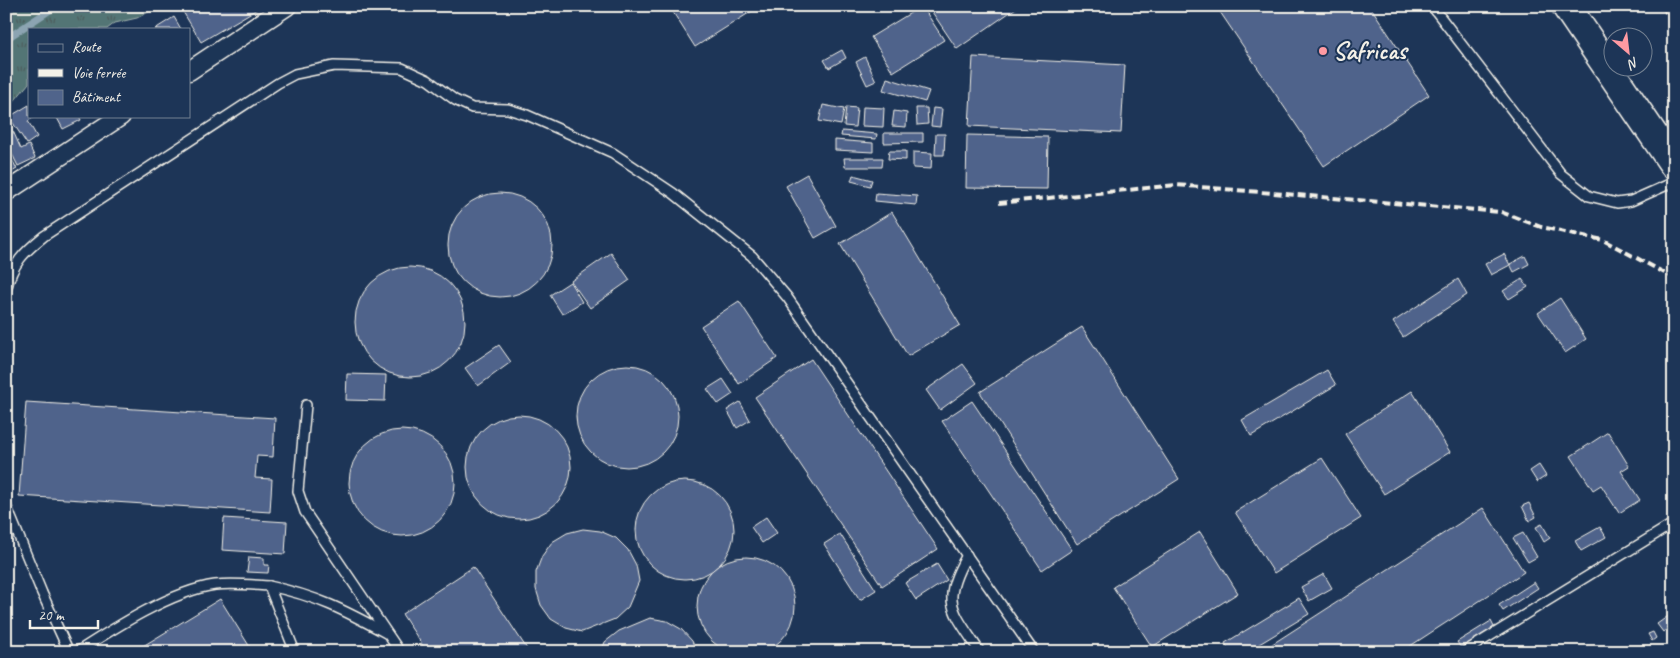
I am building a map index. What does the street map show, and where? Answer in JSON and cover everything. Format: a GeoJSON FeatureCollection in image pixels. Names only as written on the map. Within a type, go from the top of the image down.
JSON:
{"type":"FeatureCollection","features":[{"type":"Feature","properties":{"kind":"main road"},"geometry":{"type":"LineString","coordinates":[[1566,6],[1674,165]]}},
{"type":"Feature","properties":{"kind":"street"},"geometry":{"type":"LineString","coordinates":[[190,70],[287,6]]}},
{"type":"Feature","properties":{"kind":"street"},"geometry":{"type":"LineString","coordinates":[[6,192],[118,118]]}},
{"type":"Feature","properties":{"kind":"lane"},"geometry":{"type":"LineString","coordinates":[[1432,6],[1561,174],[1589,196],[1617,204],[1631,201],[1674,182]]}},
{"type":"Feature","properties":{"kind":"lane"},"geometry":{"type":"LineString","coordinates":[[6,290],[12,269],[23,254],[44,236],[278,83],[295,74],[334,66],[402,68],[428,80],[455,100],[472,108],[508,109],[527,115],[613,153],[672,193],[752,256],[787,297],[1034,652]]}},
{"type":"Feature","properties":{"kind":"lane"},"geometry":{"type":"LineString","coordinates":[[306,405],[298,491],[305,512],[400,652]]}},
{"type":"Feature","properties":{"kind":"lane"},"geometry":{"type":"LineString","coordinates":[[6,505],[42,593],[69,652]]}},
{"type":"Feature","properties":{"kind":"lane"},"geometry":{"type":"LineString","coordinates":[[1464,652],[1674,523]]}},
{"type":"Feature","properties":{"kind":"lane"},"geometry":{"type":"LineString","coordinates":[[967,555],[955,577],[951,594],[953,610],[980,652]]}},
{"type":"Feature","properties":{"kind":"lane"},"geometry":{"type":"LineString","coordinates":[[77,652],[178,595],[214,585],[269,586],[300,593],[333,604],[388,634]]}},
{"type":"Feature","properties":{"kind":"lane"},"geometry":{"type":"LineString","coordinates":[[269,586],[295,652]]}},
{"type":"Feature","properties":{"kind":"green space"},"geometry":{"type":"Polygon","coordinates":[[[6,6],[160,6],[137,18],[115,23],[108,28],[28,28],[28,84],[6,111],[6,6]]]}},
{"type":"Feature","properties":{"kind":"building"},"geometry":{"type":"Polygon","coordinates":[[[189,6],[256,6],[257,9],[201,42],[182,10],[189,6]]]}},
{"type":"Feature","properties":{"kind":"building"},"geometry":{"type":"Polygon","coordinates":[[[676,6],[760,6],[695,47],[671,9],[676,6]]]}},
{"type":"Feature","properties":{"kind":"building"},"geometry":{"type":"Polygon","coordinates":[[[922,6],[944,40],[893,72],[871,37],[922,6]]]}},
{"type":"Feature","properties":{"kind":"building"},"geometry":{"type":"Polygon","coordinates":[[[928,6],[1019,6],[957,49],[928,6]]]}},
{"type":"Feature","properties":{"kind":"building","name":"Safricas"},"geometry":{"type":"Polygon","coordinates":[[[1216,6],[1370,6],[1429,95],[1324,166],[1216,6]]]}},
{"type":"Feature","properties":{"kind":"building"},"geometry":{"type":"Polygon","coordinates":[[[174,17],[180,28],[157,28],[174,17]]]}},
{"type":"Feature","properties":{"kind":"building"},"geometry":{"type":"Polygon","coordinates":[[[842,50],[846,58],[829,68],[824,60],[842,50]]]}},
{"type":"Feature","properties":{"kind":"building"},"geometry":{"type":"Polygon","coordinates":[[[865,57],[876,81],[867,85],[856,62],[865,57]]]}},
{"type":"Feature","properties":{"kind":"building"},"geometry":{"type":"Polygon","coordinates":[[[973,57],[1125,65],[1121,133],[969,126],[973,57]]]}},
{"type":"Feature","properties":{"kind":"building"},"geometry":{"type":"Polygon","coordinates":[[[887,78],[929,91],[925,102],[883,90],[887,78]]]}},
{"type":"Feature","properties":{"kind":"building"},"geometry":{"type":"Polygon","coordinates":[[[823,105],[844,109],[841,125],[819,121],[823,105]]]}},
{"type":"Feature","properties":{"kind":"building"},"geometry":{"type":"Polygon","coordinates":[[[28,106],[28,118],[33,118],[28,121],[37,137],[27,144],[9,117],[28,106]]]}},
{"type":"Feature","properties":{"kind":"building"},"geometry":{"type":"Polygon","coordinates":[[[846,107],[857,108],[855,127],[844,126],[846,107]]]}},
{"type":"Feature","properties":{"kind":"building"},"geometry":{"type":"Polygon","coordinates":[[[863,107],[884,108],[883,127],[862,126],[863,107]]]}},
{"type":"Feature","properties":{"kind":"building"},"geometry":{"type":"Polygon","coordinates":[[[916,108],[927,108],[928,124],[917,125],[916,108]]]}},
{"type":"Feature","properties":{"kind":"building"},"geometry":{"type":"Polygon","coordinates":[[[933,108],[942,109],[940,127],[931,126],[933,108]]]}},
{"type":"Feature","properties":{"kind":"building"},"geometry":{"type":"Polygon","coordinates":[[[894,111],[907,113],[906,127],[892,126],[894,111]]]}},
{"type":"Feature","properties":{"kind":"building"},"geometry":{"type":"Polygon","coordinates":[[[57,118],[80,118],[81,120],[63,129],[57,118]]]}},
{"type":"Feature","properties":{"kind":"building"},"geometry":{"type":"Polygon","coordinates":[[[13,131],[21,149],[29,145],[35,158],[18,166],[6,142],[6,134],[13,131]]]}},
{"type":"Feature","properties":{"kind":"building"},"geometry":{"type":"Polygon","coordinates":[[[842,131],[877,134],[876,139],[841,136],[842,131]]]}},
{"type":"Feature","properties":{"kind":"building"},"geometry":{"type":"Polygon","coordinates":[[[884,133],[923,133],[923,142],[884,143],[884,133]]]}},
{"type":"Feature","properties":{"kind":"building"},"geometry":{"type":"Polygon","coordinates":[[[936,134],[945,134],[944,155],[935,155],[936,134]]]}},
{"type":"Feature","properties":{"kind":"building"},"geometry":{"type":"Polygon","coordinates":[[[967,135],[1048,137],[1047,189],[966,188],[967,135]]]}},
{"type":"Feature","properties":{"kind":"building"},"geometry":{"type":"Polygon","coordinates":[[[835,140],[873,143],[873,152],[835,150],[835,140]]]}},
{"type":"Feature","properties":{"kind":"building"},"geometry":{"type":"Polygon","coordinates":[[[889,151],[906,151],[906,160],[888,159],[889,151]]]}},
{"type":"Feature","properties":{"kind":"building"},"geometry":{"type":"Polygon","coordinates":[[[913,152],[932,153],[931,169],[913,168],[913,152]]]}},
{"type":"Feature","properties":{"kind":"building"},"geometry":{"type":"Polygon","coordinates":[[[10,156],[17,169],[6,175],[6,158],[10,156]]]}},
{"type":"Feature","properties":{"kind":"building"},"geometry":{"type":"Polygon","coordinates":[[[844,158],[883,158],[882,167],[845,167],[844,158]]]}},
{"type":"Feature","properties":{"kind":"building"},"geometry":{"type":"Polygon","coordinates":[[[807,174],[836,226],[815,238],[786,186],[807,174]]]}},
{"type":"Feature","properties":{"kind":"building"},"geometry":{"type":"Polygon","coordinates":[[[853,175],[872,180],[870,186],[851,181],[853,175]]]}},
{"type":"Feature","properties":{"kind":"building"},"geometry":{"type":"Polygon","coordinates":[[[500,193],[520,197],[537,208],[548,225],[552,245],[548,265],[537,282],[520,293],[500,297],[480,293],[463,282],[452,265],[448,245],[452,225],[463,208],[480,197],[500,193]]]}},
{"type":"Feature","properties":{"kind":"building"},"geometry":{"type":"Polygon","coordinates":[[[876,193],[917,196],[916,205],[875,201],[876,193]]]}},
{"type":"Feature","properties":{"kind":"building"},"geometry":{"type":"Polygon","coordinates":[[[892,212],[960,325],[908,356],[840,244],[892,212]]]}},
{"type":"Feature","properties":{"kind":"building"},"geometry":{"type":"Polygon","coordinates":[[[611,253],[630,280],[590,308],[571,281],[611,253]]]}},
{"type":"Feature","properties":{"kind":"building"},"geometry":{"type":"Polygon","coordinates":[[[1504,254],[1510,265],[1491,275],[1485,264],[1504,254]]]}},
{"type":"Feature","properties":{"kind":"building"},"geometry":{"type":"Polygon","coordinates":[[[1525,256],[1529,264],[1514,272],[1510,264],[1525,256]]]}},
{"type":"Feature","properties":{"kind":"building"},"geometry":{"type":"Polygon","coordinates":[[[410,267],[431,271],[449,283],[461,301],[465,322],[461,343],[449,361],[431,373],[410,377],[389,373],[371,361],[359,343],[355,322],[359,301],[371,283],[389,271],[410,267]]]}},
{"type":"Feature","properties":{"kind":"building"},"geometry":{"type":"Polygon","coordinates":[[[1458,279],[1467,295],[1403,337],[1393,322],[1458,279]]]}},
{"type":"Feature","properties":{"kind":"building"},"geometry":{"type":"Polygon","coordinates":[[[1522,279],[1528,287],[1509,299],[1503,291],[1522,279]]]}},
{"type":"Feature","properties":{"kind":"building"},"geometry":{"type":"Polygon","coordinates":[[[570,282],[582,302],[562,314],[550,295],[570,282]]]}},
{"type":"Feature","properties":{"kind":"building"},"geometry":{"type":"Polygon","coordinates":[[[1560,298],[1586,339],[1565,353],[1538,313],[1560,298]]]}},
{"type":"Feature","properties":{"kind":"building"},"geometry":{"type":"Polygon","coordinates":[[[739,301],[777,358],[739,384],[701,326],[739,301]]]}},
{"type":"Feature","properties":{"kind":"building"},"geometry":{"type":"Polygon","coordinates":[[[1082,327],[1179,479],[1077,544],[980,392],[1082,327]]]}},
{"type":"Feature","properties":{"kind":"building"},"geometry":{"type":"Polygon","coordinates":[[[499,345],[511,362],[478,386],[465,368],[499,345]]]}},
{"type":"Feature","properties":{"kind":"building"},"geometry":{"type":"Polygon","coordinates":[[[811,359],[938,549],[882,586],[755,397],[811,359]]]}},
{"type":"Feature","properties":{"kind":"building"},"geometry":{"type":"Polygon","coordinates":[[[963,364],[977,383],[940,410],[926,390],[963,364]]]}},
{"type":"Feature","properties":{"kind":"building"},"geometry":{"type":"Polygon","coordinates":[[[627,365],[646,369],[663,380],[674,397],[678,416],[674,435],[663,452],[646,463],[627,467],[608,463],[591,452],[580,435],[576,416],[580,397],[591,380],[608,369],[627,365]]]}},
{"type":"Feature","properties":{"kind":"building"},"geometry":{"type":"Polygon","coordinates":[[[1327,370],[1336,385],[1251,436],[1242,420],[1327,370]]]}},
{"type":"Feature","properties":{"kind":"building"},"geometry":{"type":"Polygon","coordinates":[[[347,374],[386,375],[385,401],[346,400],[347,374]]]}},
{"type":"Feature","properties":{"kind":"building"},"geometry":{"type":"Polygon","coordinates":[[[723,379],[733,394],[718,404],[707,389],[723,379]]]}},
{"type":"Feature","properties":{"kind":"building"},"geometry":{"type":"Polygon","coordinates":[[[1412,391],[1450,452],[1384,494],[1345,434],[1412,391]]]}},
{"type":"Feature","properties":{"kind":"building"},"geometry":{"type":"Polygon","coordinates":[[[972,401],[1072,550],[1042,570],[942,421],[972,401]]]}},
{"type":"Feature","properties":{"kind":"building"},"geometry":{"type":"Polygon","coordinates":[[[26,402],[275,418],[273,457],[257,456],[255,478],[272,479],[270,512],[19,496],[26,402]]]}},
{"type":"Feature","properties":{"kind":"building"},"geometry":{"type":"Polygon","coordinates":[[[740,402],[750,420],[737,428],[727,410],[740,402]]]}},
{"type":"Feature","properties":{"kind":"building"},"geometry":{"type":"Polygon","coordinates":[[[519,415],[539,419],[556,430],[567,447],[571,467],[567,487],[556,504],[539,515],[519,519],[499,515],[482,504],[471,487],[467,467],[471,447],[482,430],[499,419],[519,415]]]}},
{"type":"Feature","properties":{"kind":"building"},"geometry":{"type":"Polygon","coordinates":[[[402,430],[422,434],[440,445],[451,463],[455,483],[451,503],[440,521],[422,532],[402,536],[382,532],[364,521],[353,503],[349,483],[353,463],[364,445],[382,434],[402,430]]]}},
{"type":"Feature","properties":{"kind":"building"},"geometry":{"type":"Polygon","coordinates":[[[1608,432],[1629,466],[1621,471],[1640,500],[1619,513],[1601,485],[1593,490],[1571,456],[1608,432]]]}},
{"type":"Feature","properties":{"kind":"building"},"geometry":{"type":"Polygon","coordinates":[[[1322,458],[1361,518],[1274,573],[1235,512],[1322,458]]]}},
{"type":"Feature","properties":{"kind":"building"},"geometry":{"type":"Polygon","coordinates":[[[1539,465],[1546,476],[1537,482],[1530,471],[1539,465]]]}},
{"type":"Feature","properties":{"kind":"building"},"geometry":{"type":"Polygon","coordinates":[[[675,481],[695,481],[704,484],[720,495],[731,511],[734,520],[734,540],[731,549],[720,565],[704,576],[695,579],[675,579],[658,571],[644,557],[636,540],[636,520],[644,503],[658,489],[675,481]]]}},
{"type":"Feature","properties":{"kind":"building"},"geometry":{"type":"Polygon","coordinates":[[[1529,503],[1536,517],[1529,521],[1522,506],[1529,503]]]}},
{"type":"Feature","properties":{"kind":"building"},"geometry":{"type":"Polygon","coordinates":[[[1483,508],[1524,572],[1401,652],[1260,652],[1483,508]]]}},
{"type":"Feature","properties":{"kind":"building"},"geometry":{"type":"Polygon","coordinates":[[[766,517],[777,533],[762,543],[751,527],[766,517]]]}},
{"type":"Feature","properties":{"kind":"building"},"geometry":{"type":"Polygon","coordinates":[[[224,518],[287,522],[285,554],[222,550],[224,518]]]}},
{"type":"Feature","properties":{"kind":"building"},"geometry":{"type":"Polygon","coordinates":[[[1542,524],[1550,538],[1544,542],[1536,527],[1542,524]]]}},
{"type":"Feature","properties":{"kind":"building"},"geometry":{"type":"Polygon","coordinates":[[[1600,527],[1606,537],[1581,551],[1575,541],[1600,527]]]}},
{"type":"Feature","properties":{"kind":"building"},"geometry":{"type":"Polygon","coordinates":[[[583,529],[600,531],[616,538],[628,550],[636,565],[639,581],[628,607],[615,619],[582,632],[566,628],[551,619],[541,605],[536,589],[536,572],[542,556],[552,542],[567,533],[583,529]]]}},
{"type":"Feature","properties":{"kind":"building"},"geometry":{"type":"Polygon","coordinates":[[[1200,532],[1238,593],[1152,647],[1113,587],[1200,532]]]}},
{"type":"Feature","properties":{"kind":"building"},"geometry":{"type":"Polygon","coordinates":[[[1523,533],[1537,557],[1528,562],[1513,538],[1523,533]]]}},
{"type":"Feature","properties":{"kind":"building"},"geometry":{"type":"Polygon","coordinates":[[[840,534],[876,590],[860,600],[824,544],[840,534]]]}},
{"type":"Feature","properties":{"kind":"building"},"geometry":{"type":"Polygon","coordinates":[[[249,557],[264,558],[264,565],[269,565],[268,573],[247,572],[249,557]]]}},
{"type":"Feature","properties":{"kind":"building"},"geometry":{"type":"Polygon","coordinates":[[[736,557],[756,557],[765,560],[781,571],[792,587],[795,596],[795,616],[792,625],[781,641],[765,652],[756,655],[736,655],[719,647],[705,633],[697,616],[697,596],[705,579],[719,565],[736,557]]]}},
{"type":"Feature","properties":{"kind":"building"},"geometry":{"type":"Polygon","coordinates":[[[937,564],[947,580],[916,600],[905,583],[937,564]]]}},
{"type":"Feature","properties":{"kind":"building"},"geometry":{"type":"Polygon","coordinates":[[[473,567],[529,652],[427,652],[402,614],[473,567]]]}},
{"type":"Feature","properties":{"kind":"building"},"geometry":{"type":"Polygon","coordinates":[[[1324,574],[1332,588],[1309,601],[1301,587],[1324,574]]]}},
{"type":"Feature","properties":{"kind":"building"},"geometry":{"type":"Polygon","coordinates":[[[1534,582],[1538,588],[1503,611],[1499,605],[1534,582]]]}},
{"type":"Feature","properties":{"kind":"building"},"geometry":{"type":"Polygon","coordinates":[[[1299,598],[1309,614],[1246,652],[1230,652],[1225,643],[1299,598]]]}},
{"type":"Feature","properties":{"kind":"building"},"geometry":{"type":"Polygon","coordinates":[[[220,599],[253,652],[146,652],[143,646],[220,599]]]}},
{"type":"Feature","properties":{"kind":"building"},"geometry":{"type":"Polygon","coordinates":[[[1674,612],[1674,624],[1663,632],[1657,624],[1674,612]]]}},
{"type":"Feature","properties":{"kind":"building"},"geometry":{"type":"Polygon","coordinates":[[[650,618],[667,621],[681,629],[692,641],[697,652],[601,652],[605,642],[619,631],[650,618]]]}},
{"type":"Feature","properties":{"kind":"building"},"geometry":{"type":"Polygon","coordinates":[[[1491,621],[1494,627],[1461,648],[1457,642],[1491,621]]]}},
{"type":"Feature","properties":{"kind":"building"},"geometry":{"type":"Polygon","coordinates":[[[1653,632],[1656,638],[1652,641],[1648,634],[1653,632]]]}},
{"type":"Feature","properties":{"kind":"waterway"},"geometry":{"type":"LineString","coordinates":[[6,39],[56,6]]}},
{"type":"Feature","properties":{"kind":"railway"},"geometry":{"type":"LineString","coordinates":[[1662,6],[1674,24]]}},
{"type":"Feature","properties":{"kind":"railway"},"geometry":{"type":"LineString","coordinates":[[999,203],[1176,185],[1501,212],[1541,227],[1603,240],[1674,278]]}},
{"type":"Feature","properties":{"kind":"place","name":"Safricas"},"geometry":{"type":"Point","coordinates":[1323,51]}}]}
